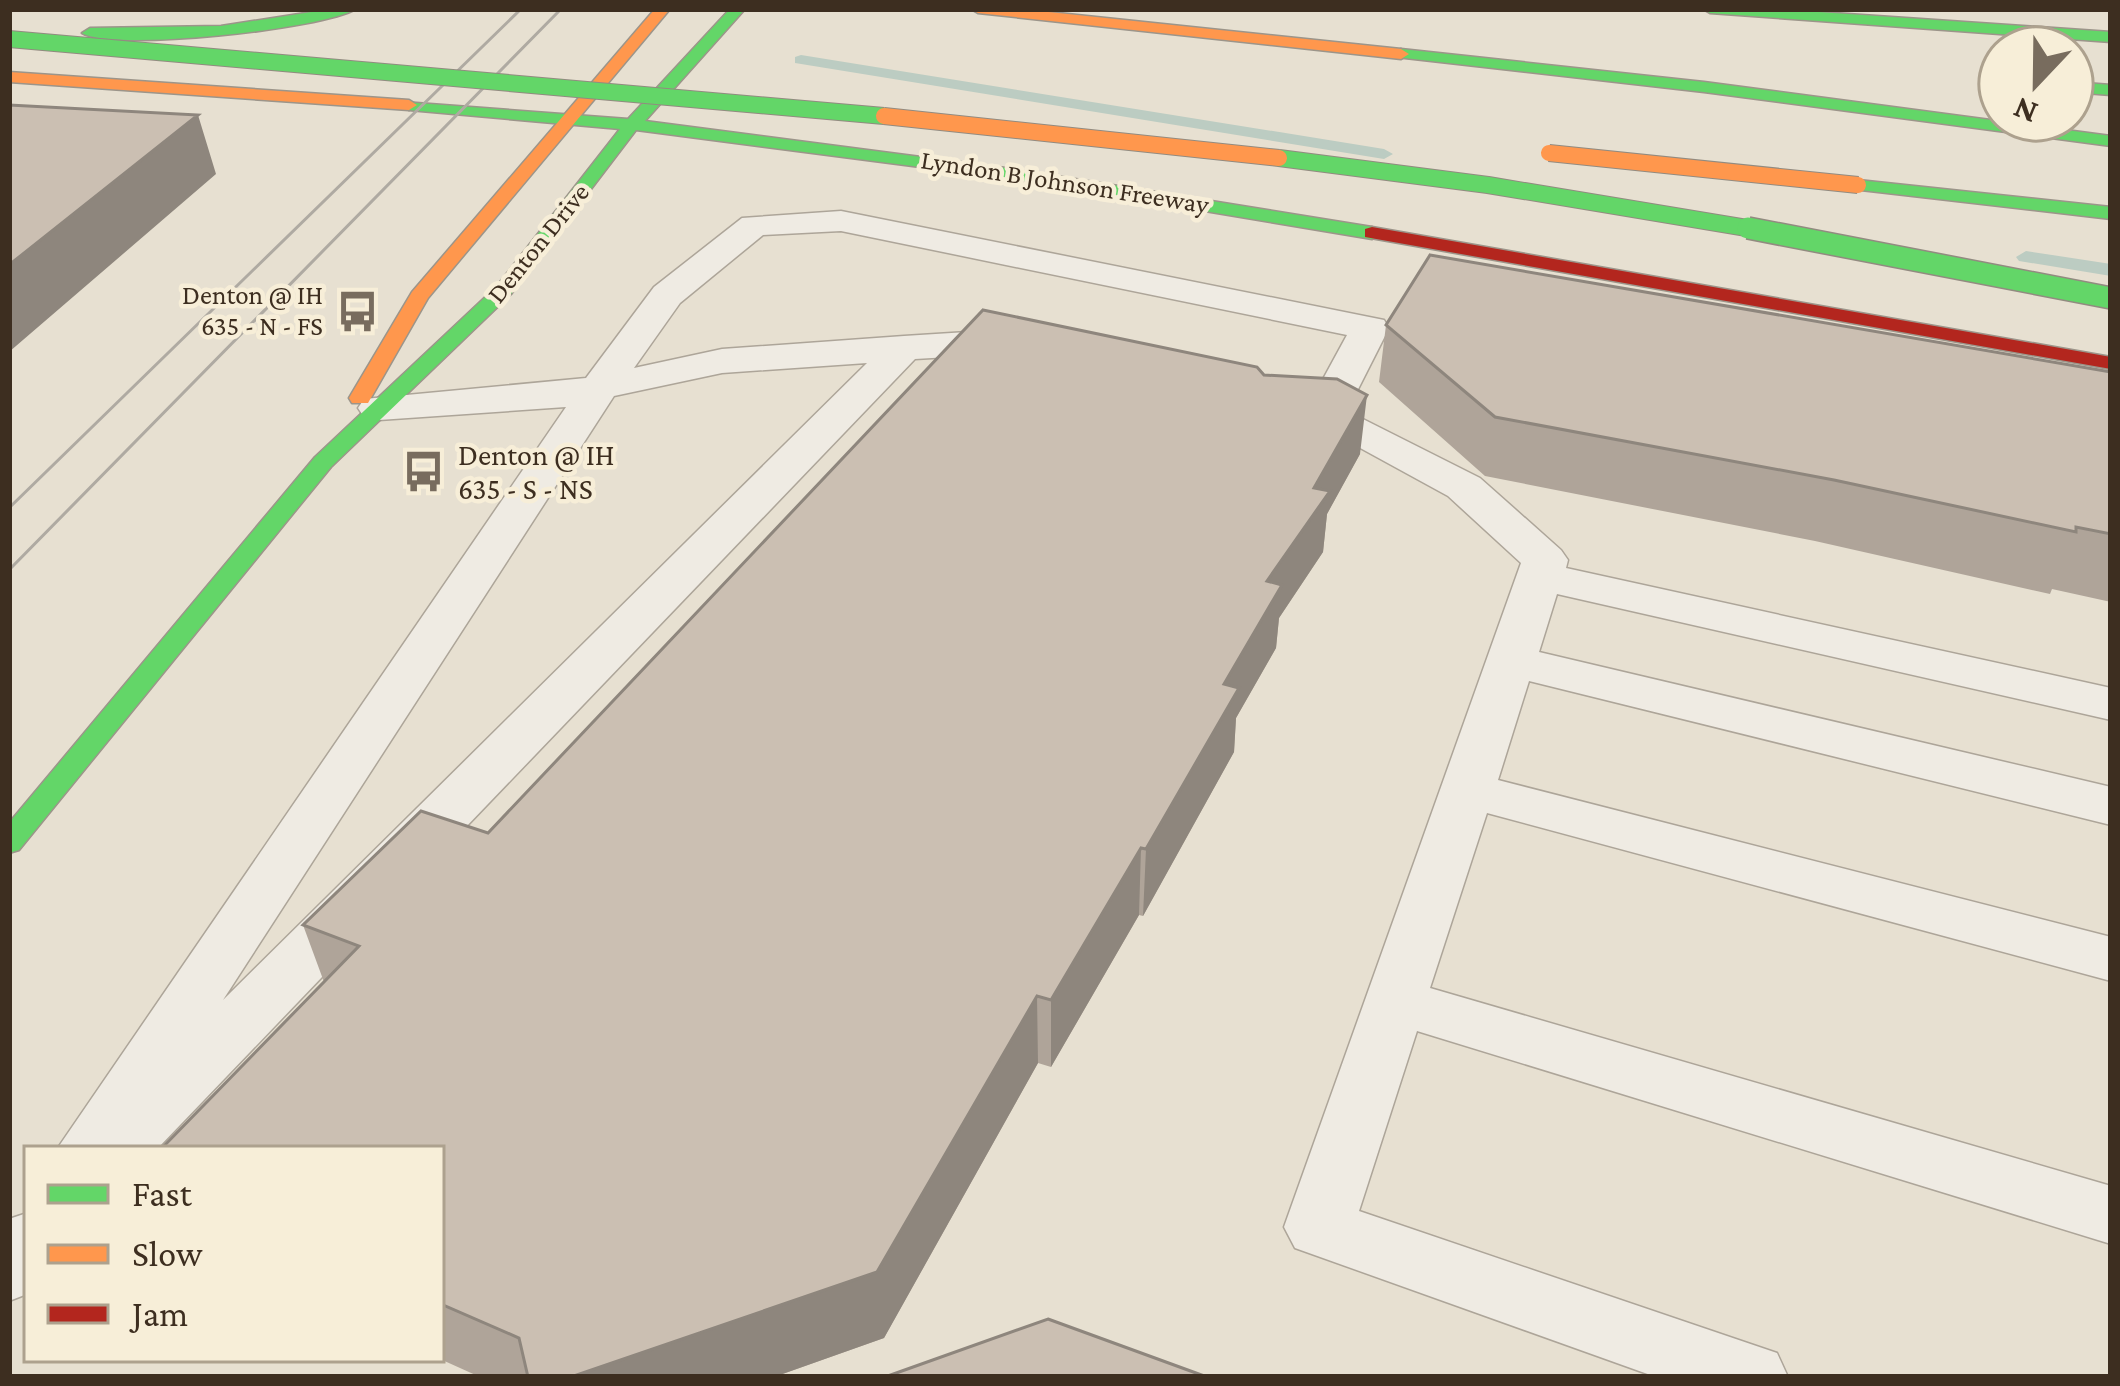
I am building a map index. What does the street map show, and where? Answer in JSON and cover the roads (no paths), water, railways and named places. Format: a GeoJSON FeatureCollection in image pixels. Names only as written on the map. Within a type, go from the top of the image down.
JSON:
{"type":"FeatureCollection","features":[{"type":"Feature","properties":{"kind":"main road"},"geometry":{"type":"LineString","coordinates":[[9,39],[68,23],[220,33],[315,20],[349,9]]}},
{"type":"Feature","properties":{"kind":"main road","name":"Denton Drive"},"geometry":{"type":"LineString","coordinates":[[323,462],[419,296],[663,9]]}},
{"type":"Feature","properties":{"kind":"main road","name":"Denton Drive"},"geometry":{"type":"LineString","coordinates":[[9,843],[323,462],[504,290],[631,126],[738,9]]}},
{"type":"Feature","properties":{"kind":"main road"},"geometry":{"type":"LineString","coordinates":[[978,9],[1704,87],[2111,141]]}},
{"type":"Feature","properties":{"kind":"main road"},"geometry":{"type":"LineString","coordinates":[[1034,9],[1678,56]]}},
{"type":"Feature","properties":{"kind":"main road"},"geometry":{"type":"LineString","coordinates":[[1710,9],[2111,37]]}},
{"type":"Feature","properties":{"kind":"main road"},"geometry":{"type":"LineString","coordinates":[[2080,9],[2111,11]]}},
{"type":"Feature","properties":{"kind":"main road"},"geometry":{"type":"LineString","coordinates":[[9,29],[68,23],[336,38]]}},
{"type":"Feature","properties":{"kind":"main road"},"geometry":{"type":"LineString","coordinates":[[9,39],[890,117],[1294,160],[1706,220],[2111,298]]}},
{"type":"Feature","properties":{"kind":"main road"},"geometry":{"type":"LineString","coordinates":[[575,60],[953,95]]}},
{"type":"Feature","properties":{"kind":"main road","name":"Lyndon B Johnson Freeway"},"geometry":{"type":"LineString","coordinates":[[15,82],[566,120],[1031,173],[2111,363]]}},
{"type":"Feature","properties":{"kind":"main road"},"geometry":{"type":"LineString","coordinates":[[1510,149],[2111,214]]}},
{"type":"Feature","properties":{"kind":"lane"},"geometry":{"type":"LineString","coordinates":[[92,1146],[600,387],[667,295],[754,225],[841,221],[1370,328],[1323,418]]}},
{"type":"Feature","properties":{"kind":"lane"},"geometry":{"type":"LineString","coordinates":[[379,408],[564,395],[722,361],[904,348],[983,343],[1074,363]]}},
{"type":"Feature","properties":{"kind":"lane"},"geometry":{"type":"LineString","coordinates":[[118,1146],[904,348]]}},
{"type":"Feature","properties":{"kind":"lane"},"geometry":{"type":"LineString","coordinates":[[1255,403],[1346,423],[1464,487],[1545,560],[1318,1227],[1751,1377]]}},
{"type":"Feature","properties":{"kind":"lane"},"geometry":{"type":"LineString","coordinates":[[1539,576],[2111,704]]}},
{"type":"Feature","properties":{"kind":"lane"},"geometry":{"type":"LineString","coordinates":[[1511,661],[2111,806]]}},
{"type":"Feature","properties":{"kind":"lane"},"geometry":{"type":"LineString","coordinates":[[1467,790],[2111,959]]}},
{"type":"Feature","properties":{"kind":"lane"},"geometry":{"type":"LineString","coordinates":[[1395,1001],[2111,1216]]}},
{"type":"Feature","properties":{"kind":"waterway"},"geometry":{"type":"LineString","coordinates":[[801,60],[1384,154]]}},
{"type":"Feature","properties":{"kind":"waterway"},"geometry":{"type":"LineString","coordinates":[[2026,257],[2111,270]]}},
{"type":"Feature","properties":{"kind":"tram line"},"geometry":{"type":"LineString","coordinates":[[9,508],[521,9]]}},
{"type":"Feature","properties":{"kind":"tram line"},"geometry":{"type":"LineString","coordinates":[[9,570],[561,9]]}},
{"type":"Feature","properties":{"kind":"place","name":"Denton @ IH 635 - N - FS"},"geometry":{"type":"Point","coordinates":[357,311]}},
{"type":"Feature","properties":{"kind":"place","name":"Denton @ IH 635 - S - NS"},"geometry":{"type":"Point","coordinates":[424,471]}}]}
